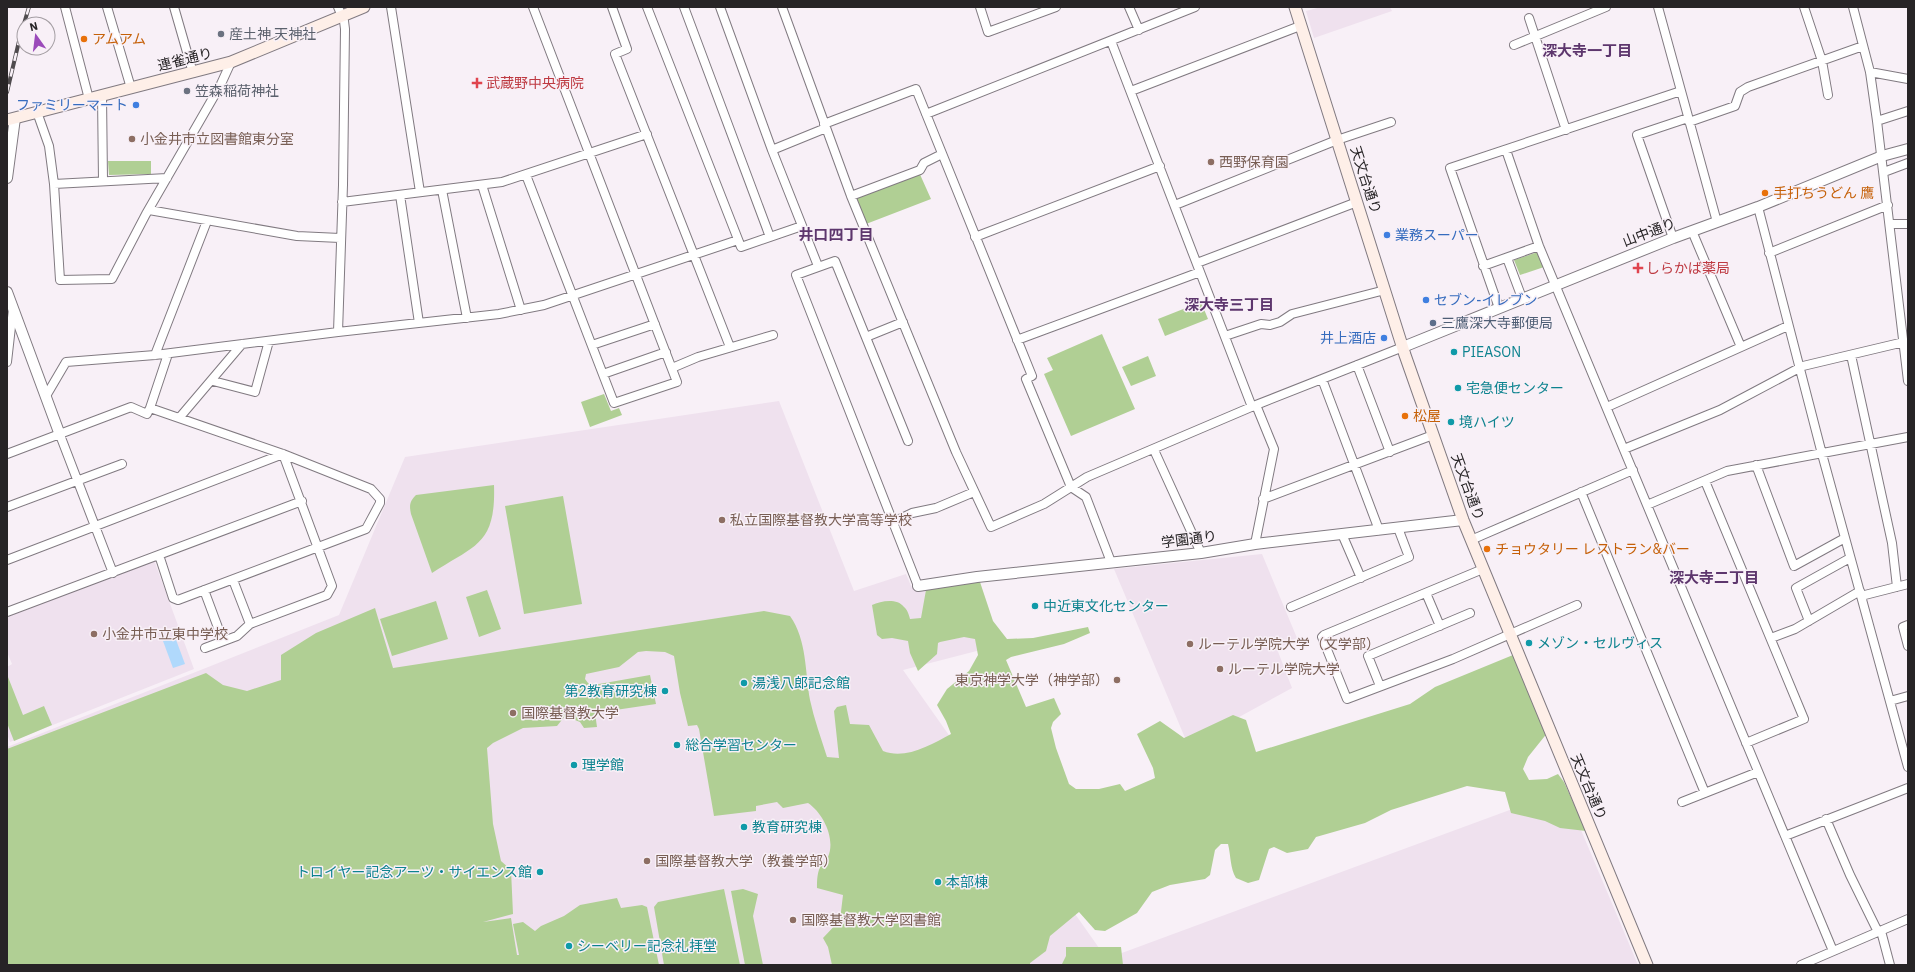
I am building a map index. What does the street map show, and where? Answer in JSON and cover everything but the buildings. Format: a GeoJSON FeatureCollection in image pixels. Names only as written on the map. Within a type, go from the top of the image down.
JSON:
{"type":"FeatureCollection","features":[{"type":"Feature","properties":{"kind":"main road","name":"連雀通り"},"geometry":{"type":"LineString","coordinates":[[11,119],[231,62],[340,12],[364,7]]}},
{"type":"Feature","properties":{"kind":"main road","name":"天文台通り"},"geometry":{"type":"LineString","coordinates":[[1295,7],[1403,347],[1463,520],[1647,965]]}},
{"type":"Feature","properties":{"kind":"street"},"geometry":{"type":"LineString","coordinates":[[65,7],[89,98]]}},
{"type":"Feature","properties":{"kind":"street"},"geometry":{"type":"LineString","coordinates":[[107,7],[131,88]]}},
{"type":"Feature","properties":{"kind":"street"},"geometry":{"type":"LineString","coordinates":[[174,7],[193,73]]}},
{"type":"Feature","properties":{"kind":"street"},"geometry":{"type":"LineString","coordinates":[[391,7],[420,192]]}},
{"type":"Feature","properties":{"kind":"street"},"geometry":{"type":"LineString","coordinates":[[526,175],[614,403],[677,382],[533,7]]}},
{"type":"Feature","properties":{"kind":"street"},"geometry":{"type":"LineString","coordinates":[[612,7],[627,49],[615,54],[730,347]]}},
{"type":"Feature","properties":{"kind":"street"},"geometry":{"type":"LineString","coordinates":[[647,7],[741,247],[802,226]]}},
{"type":"Feature","properties":{"kind":"street"},"geometry":{"type":"LineString","coordinates":[[684,7],[770,237]]}},
{"type":"Feature","properties":{"kind":"street"},"geometry":{"type":"LineString","coordinates":[[720,7],[772,150],[818,266]]}},
{"type":"Feature","properties":{"kind":"street"},"geometry":{"type":"LineString","coordinates":[[782,7],[851,196],[956,452],[991,527],[1044,504],[1087,477],[1154,450],[1254,406],[1403,347]]}},
{"type":"Feature","properties":{"kind":"street"},"geometry":{"type":"LineString","coordinates":[[980,7],[988,32],[1056,7]]}},
{"type":"Feature","properties":{"kind":"street"},"geometry":{"type":"LineString","coordinates":[[1129,7],[1139,30]]}},
{"type":"Feature","properties":{"kind":"street"},"geometry":{"type":"LineString","coordinates":[[926,114],[1195,7]]}},
{"type":"Feature","properties":{"kind":"street"},"geometry":{"type":"LineString","coordinates":[[1514,45],[1606,7]]}},
{"type":"Feature","properties":{"kind":"street"},"geometry":{"type":"LineString","coordinates":[[1658,7],[1717,222]]}},
{"type":"Feature","properties":{"kind":"street"},"geometry":{"type":"LineString","coordinates":[[1804,7],[1822,61],[1828,94]]}},
{"type":"Feature","properties":{"kind":"street"},"geometry":{"type":"LineString","coordinates":[[1853,7],[1870,72],[1905,324],[1904,342],[1908,381]]}},
{"type":"Feature","properties":{"kind":"street"},"geometry":{"type":"LineString","coordinates":[[338,332],[345,29],[344,21],[340,12]]}},
{"type":"Feature","properties":{"kind":"street"},"geometry":{"type":"LineString","coordinates":[[1529,18],[1566,130]]}},
{"type":"Feature","properties":{"kind":"street"},"geometry":{"type":"LineString","coordinates":[[1131,92],[1300,26]]}},
{"type":"Feature","properties":{"kind":"street"},"geometry":{"type":"LineString","coordinates":[[1112,41],[1225,336],[1254,406],[1274,449],[1255,544]]}},
{"type":"Feature","properties":{"kind":"street"},"geometry":{"type":"LineString","coordinates":[[1673,238],[1637,135],[1735,106],[1740,92],[1748,87],[1864,46]]}},
{"type":"Feature","properties":{"kind":"street"},"geometry":{"type":"LineString","coordinates":[[37,112],[49,146],[54,184],[60,280],[112,279],[149,210],[221,84],[231,62]]}},
{"type":"Feature","properties":{"kind":"street"},"geometry":{"type":"LineString","coordinates":[[1870,72],[1908,79]]}},
{"type":"Feature","properties":{"kind":"street"},"geometry":{"type":"LineString","coordinates":[[772,150],[916,88],[1032,376],[1026,379],[1071,487],[1086,497],[1111,562]]}},
{"type":"Feature","properties":{"kind":"street"},"geometry":{"type":"LineString","coordinates":[[1499,308],[1483,266],[1450,168],[1681,91]]}},
{"type":"Feature","properties":{"kind":"street"},"geometry":{"type":"LineString","coordinates":[[102,95],[103,181]]}},
{"type":"Feature","properties":{"kind":"street"},"geometry":{"type":"LineString","coordinates":[[1877,121],[1908,111]]}},
{"type":"Feature","properties":{"kind":"street"},"geometry":{"type":"LineString","coordinates":[[7,178],[11,119]]}},
{"type":"Feature","properties":{"kind":"street"},"geometry":{"type":"LineString","coordinates":[[1174,205],[1337,140],[1391,122]]}},
{"type":"Feature","properties":{"kind":"street"},"geometry":{"type":"LineString","coordinates":[[342,202],[502,182],[647,134]]}},
{"type":"Feature","properties":{"kind":"street","name":"山中通り"},"geometry":{"type":"LineString","coordinates":[[1403,347],[1673,238],[1758,207],[1882,156],[1908,149]]}},
{"type":"Feature","properties":{"kind":"street"},"geometry":{"type":"LineString","coordinates":[[1506,150],[1539,246],[1833,951]]}},
{"type":"Feature","properties":{"kind":"street"},"geometry":{"type":"LineString","coordinates":[[851,196],[920,170],[924,163],[942,154]]}},
{"type":"Feature","properties":{"kind":"street"},"geometry":{"type":"LineString","coordinates":[[1884,172],[1908,163]]}},
{"type":"Feature","properties":{"kind":"street"},"geometry":{"type":"LineString","coordinates":[[975,237],[1160,166]]}},
{"type":"Feature","properties":{"kind":"street"},"geometry":{"type":"LineString","coordinates":[[54,184],[167,178]]}},
{"type":"Feature","properties":{"kind":"street"},"geometry":{"type":"LineString","coordinates":[[482,185],[521,310]]}},
{"type":"Feature","properties":{"kind":"street"},"geometry":{"type":"LineString","coordinates":[[442,190],[467,318]]}},
{"type":"Feature","properties":{"kind":"street"},"geometry":{"type":"LineString","coordinates":[[400,195],[418,323]]}},
{"type":"Feature","properties":{"kind":"street"},"geometry":{"type":"LineString","coordinates":[[1197,263],[1357,202]]}},
{"type":"Feature","properties":{"kind":"street"},"geometry":{"type":"LineString","coordinates":[[1769,253],[1888,205]]}},
{"type":"Feature","properties":{"kind":"street"},"geometry":{"type":"LineString","coordinates":[[1758,207],[1799,369],[1908,767]]}},
{"type":"Feature","properties":{"kind":"street"},"geometry":{"type":"LineString","coordinates":[[149,210],[297,236],[340,238]]}},
{"type":"Feature","properties":{"kind":"street"},"geometry":{"type":"LineString","coordinates":[[155,355],[206,221]]}},
{"type":"Feature","properties":{"kind":"street"},"geometry":{"type":"LineString","coordinates":[[1890,224],[1908,224]]}},
{"type":"Feature","properties":{"kind":"street"},"geometry":{"type":"LineString","coordinates":[[1692,231],[1741,347]]}},
{"type":"Feature","properties":{"kind":"street"},"geometry":{"type":"LineString","coordinates":[[46,396],[66,362],[168,354],[338,332],[467,318],[521,310],[544,305],[738,240]]}},
{"type":"Feature","properties":{"kind":"street"},"geometry":{"type":"LineString","coordinates":[[1483,266],[1539,246]]}},
{"type":"Feature","properties":{"kind":"street"},"geometry":{"type":"LineString","coordinates":[[1507,258],[1522,298]]}},
{"type":"Feature","properties":{"kind":"street"},"geometry":{"type":"LineString","coordinates":[[908,441],[835,261],[796,275],[918,586]]}},
{"type":"Feature","properties":{"kind":"street"},"geometry":{"type":"LineString","coordinates":[[1017,340],[1200,272]]}},
{"type":"Feature","properties":{"kind":"street"},"geometry":{"type":"LineString","coordinates":[[1225,336],[1261,324],[1270,325],[1280,322],[1292,314],[1385,290]]}},
{"type":"Feature","properties":{"kind":"street"},"geometry":{"type":"LineString","coordinates":[[7,292],[113,572]]}},
{"type":"Feature","properties":{"kind":"street"},"geometry":{"type":"LineString","coordinates":[[7,362],[13,309]]}},
{"type":"Feature","properties":{"kind":"street"},"geometry":{"type":"LineString","coordinates":[[866,337],[903,322]]}},
{"type":"Feature","properties":{"kind":"street"},"geometry":{"type":"LineString","coordinates":[[592,346],[655,324]]}},
{"type":"Feature","properties":{"kind":"street"},"geometry":{"type":"LineString","coordinates":[[1606,407],[1788,326]]}},
{"type":"Feature","properties":{"kind":"street"},"geometry":{"type":"LineString","coordinates":[[672,368],[698,357],[773,335]]}},
{"type":"Feature","properties":{"kind":"street"},"geometry":{"type":"LineString","coordinates":[[213,380],[256,392],[269,341]]}},
{"type":"Feature","properties":{"kind":"street"},"geometry":{"type":"LineString","coordinates":[[1624,449],[1720,410],[1803,366],[1904,342]]}},
{"type":"Feature","properties":{"kind":"street"},"geometry":{"type":"LineString","coordinates":[[180,418],[242,344]]}},
{"type":"Feature","properties":{"kind":"street"},"geometry":{"type":"LineString","coordinates":[[603,374],[666,352]]}},
{"type":"Feature","properties":{"kind":"street"},"geometry":{"type":"LineString","coordinates":[[7,454],[131,407],[147,414],[168,354]]}},
{"type":"Feature","properties":{"kind":"street"},"geometry":{"type":"LineString","coordinates":[[1851,355],[1892,543],[1897,587]]}},
{"type":"Feature","properties":{"kind":"street"},"geometry":{"type":"LineString","coordinates":[[1357,365],[1390,452]]}},
{"type":"Feature","properties":{"kind":"street"},"geometry":{"type":"LineString","coordinates":[[1322,379],[1379,530]]}},
{"type":"Feature","properties":{"kind":"street"},"geometry":{"type":"LineString","coordinates":[[150,408],[283,454],[371,488],[380,500],[380,503],[366,528],[178,600],[173,598],[160,555]]}},
{"type":"Feature","properties":{"kind":"street"},"geometry":{"type":"LineString","coordinates":[[1263,500],[1433,435]]}},
{"type":"Feature","properties":{"kind":"street"},"geometry":{"type":"LineString","coordinates":[[1647,504],[1727,471],[1870,445],[1908,436]]}},
{"type":"Feature","properties":{"kind":"street"},"geometry":{"type":"LineString","coordinates":[[1154,450],[1201,553]]}},
{"type":"Feature","properties":{"kind":"street"},"geometry":{"type":"LineString","coordinates":[[205,648],[237,636],[250,624],[327,595],[332,586],[319,546],[283,454]]}},
{"type":"Feature","properties":{"kind":"street"},"geometry":{"type":"LineString","coordinates":[[7,560],[283,454]]}},
{"type":"Feature","properties":{"kind":"street"},"geometry":{"type":"LineString","coordinates":[[7,506],[122,464]]}},
{"type":"Feature","properties":{"kind":"street"},"geometry":{"type":"LineString","coordinates":[[1756,466],[1794,566],[1845,538]]}},
{"type":"Feature","properties":{"kind":"street"},"geometry":{"type":"LineString","coordinates":[[1471,540],[1632,470]]}},
{"type":"Feature","properties":{"kind":"street"},"geometry":{"type":"LineString","coordinates":[[1705,481],[1804,719],[1746,743]]}},
{"type":"Feature","properties":{"kind":"street"},"geometry":{"type":"LineString","coordinates":[[893,522],[912,513],[932,510],[974,492]]}},
{"type":"Feature","properties":{"kind":"street"},"geometry":{"type":"LineString","coordinates":[[1581,492],[1705,793]]}},
{"type":"Feature","properties":{"kind":"street"},"geometry":{"type":"LineString","coordinates":[[7,612],[302,501]]}},
{"type":"Feature","properties":{"kind":"street","name":"学園通り"},"geometry":{"type":"LineString","coordinates":[[918,586],[1111,562],[1201,553],[1255,544],[1463,520]]}},
{"type":"Feature","properties":{"kind":"street"},"geometry":{"type":"LineString","coordinates":[[1292,607],[1409,557],[1398,528]]}},
{"type":"Feature","properties":{"kind":"street"},"geometry":{"type":"LineString","coordinates":[[1342,534],[1361,578]]}},
{"type":"Feature","properties":{"kind":"street"},"geometry":{"type":"LineString","coordinates":[[1809,621],[1796,588],[1850,558]]}},
{"type":"Feature","properties":{"kind":"street"},"geometry":{"type":"LineString","coordinates":[[1483,569],[1324,635],[1322,637],[1347,699],[1453,659],[1577,605]]}},
{"type":"Feature","properties":{"kind":"street"},"geometry":{"type":"LineString","coordinates":[[233,580],[250,624]]}},
{"type":"Feature","properties":{"kind":"street"},"geometry":{"type":"LineString","coordinates":[[1771,638],[1795,629],[1861,594],[1908,584]]}},
{"type":"Feature","properties":{"kind":"street"},"geometry":{"type":"LineString","coordinates":[[204,590],[223,641]]}},
{"type":"Feature","properties":{"kind":"street"},"geometry":{"type":"LineString","coordinates":[[1426,593],[1440,626]]}},
{"type":"Feature","properties":{"kind":"street"},"geometry":{"type":"LineString","coordinates":[[1380,686],[1368,656],[1470,613]]}},
{"type":"Feature","properties":{"kind":"street"},"geometry":{"type":"LineString","coordinates":[[1908,625],[1903,627],[1908,646]]}},
{"type":"Feature","properties":{"kind":"street"},"geometry":{"type":"LineString","coordinates":[[1890,701],[1908,696]]}},
{"type":"Feature","properties":{"kind":"street"},"geometry":{"type":"LineString","coordinates":[[1682,802],[1758,772]]}},
{"type":"Feature","properties":{"kind":"street"},"geometry":{"type":"LineString","coordinates":[[1785,836],[1908,788]]}},
{"type":"Feature","properties":{"kind":"street"},"geometry":{"type":"LineString","coordinates":[[1826,819],[1850,875],[1880,931],[1890,965]]}},
{"type":"Feature","properties":{"kind":"street"},"geometry":{"type":"LineString","coordinates":[[1801,965],[1908,919]]}},
{"type":"Feature","properties":{"kind":"shaded area"},"geometry":{"type":"Polygon","coordinates":[[[1321,7],[1390,7],[1392,11],[1314,38],[1306,11],[1321,7]]]}},
{"type":"Feature","properties":{"kind":"shaded area","name":"国際基督教大学"},"geometry":{"type":"Polygon","coordinates":[[[779,401],[854,591],[906,574],[912,588],[975,580],[1000,645],[903,670],[1104,955],[1108,965],[240,965],[7,895],[7,747],[339,615],[405,457],[779,401]]]}},
{"type":"Feature","properties":{"kind":"shaded area","name":"ルーテル学院大学"},"geometry":{"type":"Polygon","coordinates":[[[1262,554],[1297,638],[1277,649],[1292,688],[1188,745],[1114,569],[1262,554]]]}},
{"type":"Feature","properties":{"kind":"shaded area","name":"小金井市立東中学校"},"geometry":{"type":"Polygon","coordinates":[[[154,560],[194,669],[10,742],[7,734],[7,667],[12,664],[7,652],[7,617],[154,560]]]}},
{"type":"Feature","properties":{"kind":"shaded area"},"geometry":{"type":"Polygon","coordinates":[[[1542,798],[1570,804],[1638,965],[1114,965],[1111,957],[1542,798]]]}},
{"type":"Feature","properties":{"kind":"green space"},"geometry":{"type":"Polygon","coordinates":[[[108,161],[151,161],[151,174],[109,175],[108,161]]]}},
{"type":"Feature","properties":{"kind":"green space"},"geometry":{"type":"Polygon","coordinates":[[[918,170],[931,199],[866,224],[856,197],[918,170]]]}},
{"type":"Feature","properties":{"kind":"green space"},"geometry":{"type":"Polygon","coordinates":[[[1541,251],[1547,266],[1520,275],[1514,260],[1541,251]]]}},
{"type":"Feature","properties":{"kind":"green space"},"geometry":{"type":"Polygon","coordinates":[[[1201,302],[1208,319],[1165,336],[1158,319],[1201,302]]]}},
{"type":"Feature","properties":{"kind":"green space"},"geometry":{"type":"Polygon","coordinates":[[[1102,334],[1135,409],[1071,436],[1044,374],[1053,370],[1047,358],[1102,334]]]}},
{"type":"Feature","properties":{"kind":"green space"},"geometry":{"type":"Polygon","coordinates":[[[1148,356],[1156,376],[1131,386],[1122,367],[1148,356]]]}},
{"type":"Feature","properties":{"kind":"green space"},"geometry":{"type":"Polygon","coordinates":[[[604,394],[611,411],[619,408],[622,415],[590,427],[581,402],[604,394]]]}},
{"type":"Feature","properties":{"kind":"green space"},"geometry":{"type":"Polygon","coordinates":[[[494,485],[494,505],[487,532],[471,549],[432,573],[411,514],[410,503],[412,499],[416,495],[494,485]]]}},
{"type":"Feature","properties":{"kind":"green space"},"geometry":{"type":"Polygon","coordinates":[[[563,496],[582,604],[524,614],[505,506],[563,496]]]}},
{"type":"Feature","properties":{"kind":"green space"},"geometry":{"type":"Polygon","coordinates":[[[979,579],[993,621],[1007,639],[1033,638],[1088,627],[1090,633],[1064,644],[1011,657],[1006,660],[1026,707],[1054,698],[1061,714],[1053,722],[1051,728],[1056,748],[1069,784],[1076,789],[1099,789],[1120,784],[1125,791],[1155,778],[1153,768],[1137,734],[1160,721],[1184,738],[1233,715],[1246,720],[1256,752],[1410,704],[1435,687],[1513,655],[1548,732],[1528,757],[1523,769],[1529,780],[1547,779],[1558,774],[1564,782],[1586,831],[1560,828],[1545,821],[1511,813],[1505,792],[1467,786],[1391,810],[1365,823],[1316,837],[1308,849],[1287,853],[1274,847],[1269,849],[1259,880],[1248,883],[1236,878],[1228,844],[1221,844],[1215,850],[1210,875],[1205,879],[1170,885],[1152,892],[1137,913],[1105,931],[1095,930],[1079,912],[1050,936],[1046,951],[1030,963],[1030,965],[832,965],[828,947],[823,938],[840,920],[843,895],[817,888],[819,870],[828,858],[830,850],[827,827],[819,813],[808,803],[783,808],[777,802],[756,806],[756,811],[714,816],[699,729],[697,725],[688,726],[680,693],[674,656],[665,652],[646,651],[638,652],[619,667],[586,674],[585,679],[588,683],[599,684],[650,675],[656,704],[595,713],[597,727],[584,728],[580,722],[565,716],[557,726],[523,728],[493,743],[487,748],[493,824],[501,861],[511,870],[513,914],[483,922],[511,918],[517,955],[519,955],[513,924],[523,922],[535,931],[541,926],[564,916],[580,905],[617,898],[621,908],[642,905],[647,907],[659,965],[7,965],[7,749],[206,673],[223,685],[247,691],[281,680],[281,655],[316,633],[375,608],[393,668],[764,611],[790,616],[800,635],[810,700],[827,757],[839,758],[834,711],[837,707],[846,705],[850,724],[869,725],[883,751],[900,754],[926,747],[951,734],[937,705],[947,689],[969,671],[978,655],[975,639],[964,637],[938,643],[937,654],[918,671],[910,653],[908,641],[892,638],[882,639],[877,635],[872,605],[880,602],[897,602],[906,609],[910,619],[921,618],[926,590],[979,579]]]}},
{"type":"Feature","properties":{"kind":"green space"},"geometry":{"type":"Polygon","coordinates":[[[487,590],[501,629],[479,637],[466,597],[487,590]]]}},
{"type":"Feature","properties":{"kind":"green space"},"geometry":{"type":"Polygon","coordinates":[[[436,601],[448,639],[392,656],[380,619],[436,601]]]}},
{"type":"Feature","properties":{"kind":"green space"},"geometry":{"type":"Polygon","coordinates":[[[8,677],[23,715],[44,706],[52,725],[14,741],[7,723],[8,677]]]}},
{"type":"Feature","properties":{"kind":"green space"},"geometry":{"type":"Polygon","coordinates":[[[724,889],[740,965],[664,965],[654,907],[658,902],[724,889]]]}},
{"type":"Feature","properties":{"kind":"green space"},"geometry":{"type":"Polygon","coordinates":[[[743,889],[758,894],[753,916],[763,965],[745,965],[731,891],[743,889]]]}},
{"type":"Feature","properties":{"kind":"green space"},"geometry":{"type":"Polygon","coordinates":[[[1066,947],[1121,947],[1123,965],[1059,965],[1062,964],[1066,956],[1066,947]]]}},
{"type":"Feature","properties":{"kind":"water"},"geometry":{"type":"Polygon","coordinates":[[[175,637],[185,664],[173,668],[163,641],[175,637]]]}},
{"type":"Feature","properties":{"kind":"railway"},"geometry":{"type":"LineString","coordinates":[[7,92],[29,7]]}},
{"type":"Feature","properties":{"kind":"place","name":"産土神 天神社"},"geometry":{"type":"Point","coordinates":[221,34]}},
{"type":"Feature","properties":{"kind":"place","name":"アムアム"},"geometry":{"type":"Point","coordinates":[84,39]}},
{"type":"Feature","properties":{"kind":"place","name":"武蔵野中央病院"},"geometry":{"type":"Point","coordinates":[477,83]}},
{"type":"Feature","properties":{"kind":"place","name":"笠森稲荷神社"},"geometry":{"type":"Point","coordinates":[187,91]}},
{"type":"Feature","properties":{"kind":"place","name":"ファミリーマート"},"geometry":{"type":"Point","coordinates":[136,105]}},
{"type":"Feature","properties":{"kind":"place","name":"小金井市立図書館東分室"},"geometry":{"type":"Point","coordinates":[132,139]}},
{"type":"Feature","properties":{"kind":"place","name":"西野保育園"},"geometry":{"type":"Point","coordinates":[1211,162]}},
{"type":"Feature","properties":{"kind":"place","name":"手打ちうどん 鷹"},"geometry":{"type":"Point","coordinates":[1765,193]}},
{"type":"Feature","properties":{"kind":"place","name":"業務スーパー"},"geometry":{"type":"Point","coordinates":[1387,235]}},
{"type":"Feature","properties":{"kind":"place","name":"しらかば薬局"},"geometry":{"type":"Point","coordinates":[1638,268]}},
{"type":"Feature","properties":{"kind":"place","name":"セブン-イレブン"},"geometry":{"type":"Point","coordinates":[1426,300]}},
{"type":"Feature","properties":{"kind":"place","name":"三鷹深大寺郵便局"},"geometry":{"type":"Point","coordinates":[1433,323]}},
{"type":"Feature","properties":{"kind":"place","name":"井上酒店"},"geometry":{"type":"Point","coordinates":[1384,338]}},
{"type":"Feature","properties":{"kind":"place","name":"PIEASON"},"geometry":{"type":"Point","coordinates":[1454,352]}},
{"type":"Feature","properties":{"kind":"place","name":"宅急便センター"},"geometry":{"type":"Point","coordinates":[1458,388]}},
{"type":"Feature","properties":{"kind":"place","name":"松屋"},"geometry":{"type":"Point","coordinates":[1405,416]}},
{"type":"Feature","properties":{"kind":"place","name":"境ハイツ"},"geometry":{"type":"Point","coordinates":[1451,422]}},
{"type":"Feature","properties":{"kind":"place","name":"私立国際基督教大学高等学校"},"geometry":{"type":"Point","coordinates":[722,520]}},
{"type":"Feature","properties":{"kind":"place","name":"チョウタリー レストラン&バー"},"geometry":{"type":"Point","coordinates":[1487,549]}},
{"type":"Feature","properties":{"kind":"place","name":"中近東文化センター"},"geometry":{"type":"Point","coordinates":[1035,606]}},
{"type":"Feature","properties":{"kind":"place","name":"小金井市立東中学校"},"geometry":{"type":"Point","coordinates":[94,634]}},
{"type":"Feature","properties":{"kind":"place","name":"メゾン・セルヴィス"},"geometry":{"type":"Point","coordinates":[1529,643]}},
{"type":"Feature","properties":{"kind":"place","name":"ルーテル学院大学（文学部）"},"geometry":{"type":"Point","coordinates":[1190,644]}},
{"type":"Feature","properties":{"kind":"place","name":"ルーテル学院大学"},"geometry":{"type":"Point","coordinates":[1220,669]}},
{"type":"Feature","properties":{"kind":"place","name":"東京神学大学（神学部）"},"geometry":{"type":"Point","coordinates":[1117,680]}},
{"type":"Feature","properties":{"kind":"place","name":"湯浅八郎記念館"},"geometry":{"type":"Point","coordinates":[744,683]}},
{"type":"Feature","properties":{"kind":"place","name":"第2教育研究棟"},"geometry":{"type":"Point","coordinates":[665,691]}},
{"type":"Feature","properties":{"kind":"place","name":"国際基督教大学"},"geometry":{"type":"Point","coordinates":[513,713]}},
{"type":"Feature","properties":{"kind":"place","name":"総合学習センター"},"geometry":{"type":"Point","coordinates":[677,745]}},
{"type":"Feature","properties":{"kind":"place","name":"理学館"},"geometry":{"type":"Point","coordinates":[574,765]}},
{"type":"Feature","properties":{"kind":"place","name":"教育研究棟"},"geometry":{"type":"Point","coordinates":[744,827]}},
{"type":"Feature","properties":{"kind":"place","name":"国際基督教大学（教養学部）"},"geometry":{"type":"Point","coordinates":[647,861]}},
{"type":"Feature","properties":{"kind":"place","name":"トロイヤー記念アーツ・サイエンス館"},"geometry":{"type":"Point","coordinates":[540,872]}},
{"type":"Feature","properties":{"kind":"place","name":"本部棟"},"geometry":{"type":"Point","coordinates":[938,882]}},
{"type":"Feature","properties":{"kind":"place","name":"国際基督教大学図書館"},"geometry":{"type":"Point","coordinates":[793,920]}},
{"type":"Feature","properties":{"kind":"place","name":"シーベリー記念礼拝堂"},"geometry":{"type":"Point","coordinates":[569,946]}},
{"type":"Feature","properties":{"kind":"district","name":"深大寺一丁目"},"geometry":{"type":"Point","coordinates":[1587,51]}},
{"type":"Feature","properties":{"kind":"district","name":"井口四丁目"},"geometry":{"type":"Point","coordinates":[836,235]}},
{"type":"Feature","properties":{"kind":"district","name":"深大寺三丁目"},"geometry":{"type":"Point","coordinates":[1229,305]}},
{"type":"Feature","properties":{"kind":"district","name":"深大寺二丁目"},"geometry":{"type":"Point","coordinates":[1714,578]}}]}
